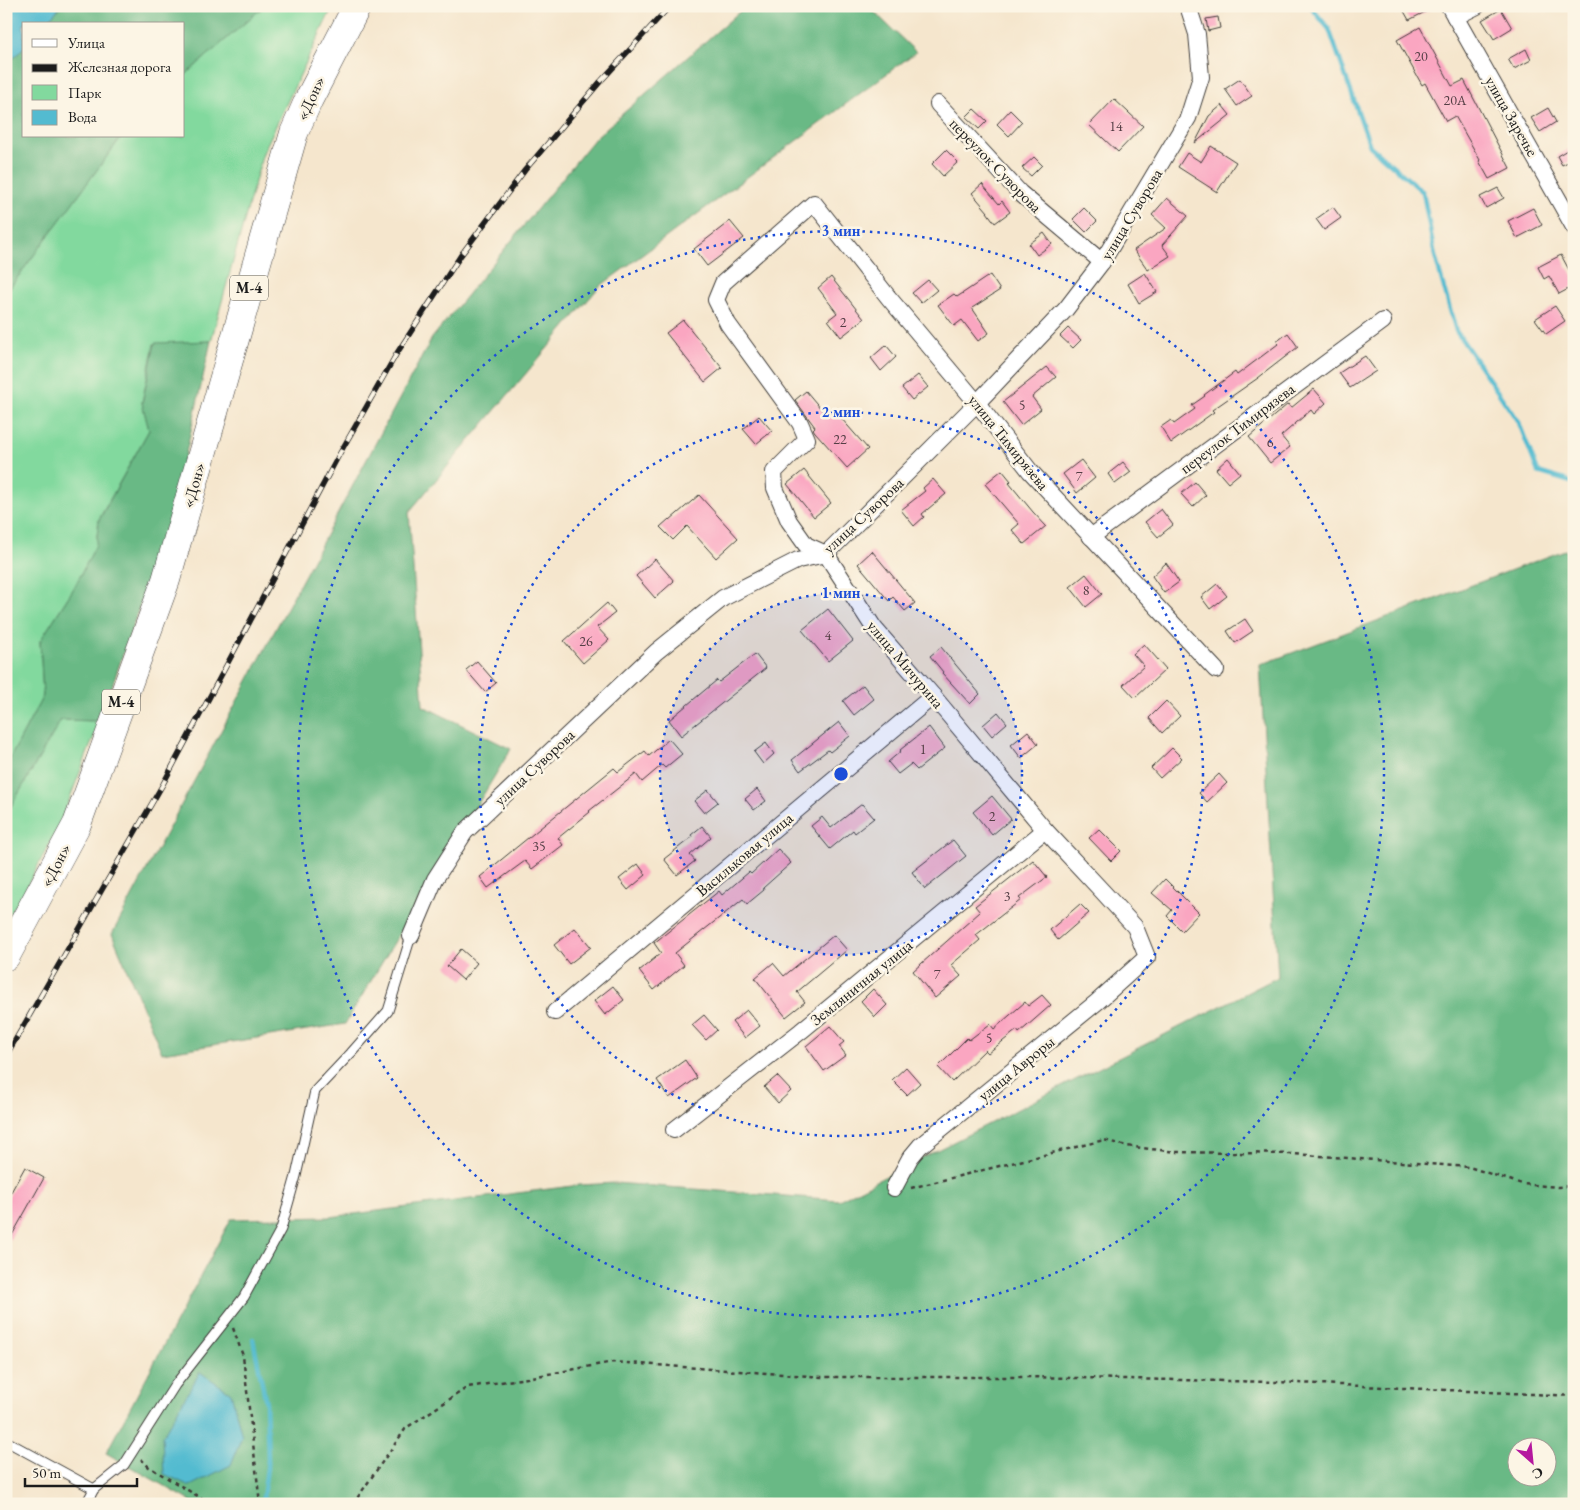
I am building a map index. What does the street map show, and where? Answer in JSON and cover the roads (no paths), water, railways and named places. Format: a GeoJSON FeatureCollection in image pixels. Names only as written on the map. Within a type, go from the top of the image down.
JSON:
{"type":"FeatureCollection","features":[{"type":"Feature","properties":{"kind":"highway","name":"«Дон»"},"geometry":{"type":"LineString","coordinates":[[6,956],[77,824],[166,580],[294,133],[321,75],[357,6]]}},
{"type":"Feature","properties":{"kind":"street","name":"улица Суворова"},"geometry":{"type":"LineString","coordinates":[[411,936],[434,880],[465,832],[656,652],[723,598],[798,560],[826,554],[977,403],[1066,309],[1102,262],[1188,118],[1202,77],[1197,34],[1188,6]]}},
{"type":"Feature","properties":{"kind":"street"},"geometry":{"type":"LineString","coordinates":[[1452,12],[1477,6]]}},
{"type":"Feature","properties":{"kind":"street","name":"улица Заречье"},"geometry":{"type":"LineString","coordinates":[[1452,12],[1568,201],[1574,227]]}},
{"type":"Feature","properties":{"kind":"street","name":"переулок Суворова"},"geometry":{"type":"LineString","coordinates":[[938,104],[1020,193],[1102,262]]}},
{"type":"Feature","properties":{"kind":"street","name":"улица Мичурина"},"geometry":{"type":"LineString","coordinates":[[814,203],[723,283],[716,300],[728,324],[800,423],[807,439],[774,472],[776,488],[788,522],[806,545],[826,554],[874,628],[1045,830],[1135,928],[1148,957]]}},
{"type":"Feature","properties":{"kind":"street","name":"улица Тимирязева"},"geometry":{"type":"LineString","coordinates":[[814,203],[1030,471],[1216,670]]}},
{"type":"Feature","properties":{"kind":"street","name":"переулок Тимирязева"},"geometry":{"type":"LineString","coordinates":[[1091,536],[1382,321]]}},
{"type":"Feature","properties":{"kind":"street","name":"Васильковая улица"},"geometry":{"type":"LineString","coordinates":[[555,1012],[933,696]]}},
{"type":"Feature","properties":{"kind":"street","name":"Земляничная улица"},"geometry":{"type":"LineString","coordinates":[[674,1130],[801,1031],[1045,830]]}},
{"type":"Feature","properties":{"kind":"street","name":"улица Авроры"},"geometry":{"type":"LineString","coordinates":[[894,1188],[910,1158],[920,1146],[1098,1002],[1148,957]]}},
{"type":"Feature","properties":{"kind":"lane"},"geometry":{"type":"LineString","coordinates":[[86,1504],[94,1490],[124,1465],[175,1385],[244,1297],[281,1228],[296,1176],[315,1091],[388,1011],[411,936]]}},
{"type":"Feature","properties":{"kind":"lane"},"geometry":{"type":"LineString","coordinates":[[6,1442],[94,1490]]}},
{"type":"Feature","properties":{"kind":"water"},"geometry":{"type":"Polygon","coordinates":[[[6,6],[61,6],[47,22],[22,22],[22,49],[6,66],[6,6]]]}},
{"type":"Feature","properties":{"kind":"water"},"geometry":{"type":"Polygon","coordinates":[[[200,1372],[231,1393],[242,1436],[231,1465],[190,1486],[164,1474],[162,1437],[200,1372]]]}},
{"type":"Feature","properties":{"kind":"waterway"},"geometry":{"type":"LineString","coordinates":[[1310,6],[1329,29],[1370,146],[1423,192],[1435,256],[1456,331],[1519,423],[1538,472],[1574,483]]}},
{"type":"Feature","properties":{"kind":"waterway"},"geometry":{"type":"LineString","coordinates":[[253,1339],[266,1403],[268,1460],[263,1499]]}},
{"type":"Feature","properties":{"kind":"railway"},"geometry":{"type":"LineString","coordinates":[[6,1056],[163,784],[340,453],[397,353],[461,255],[525,170],[600,82],[670,6]]}}]}
